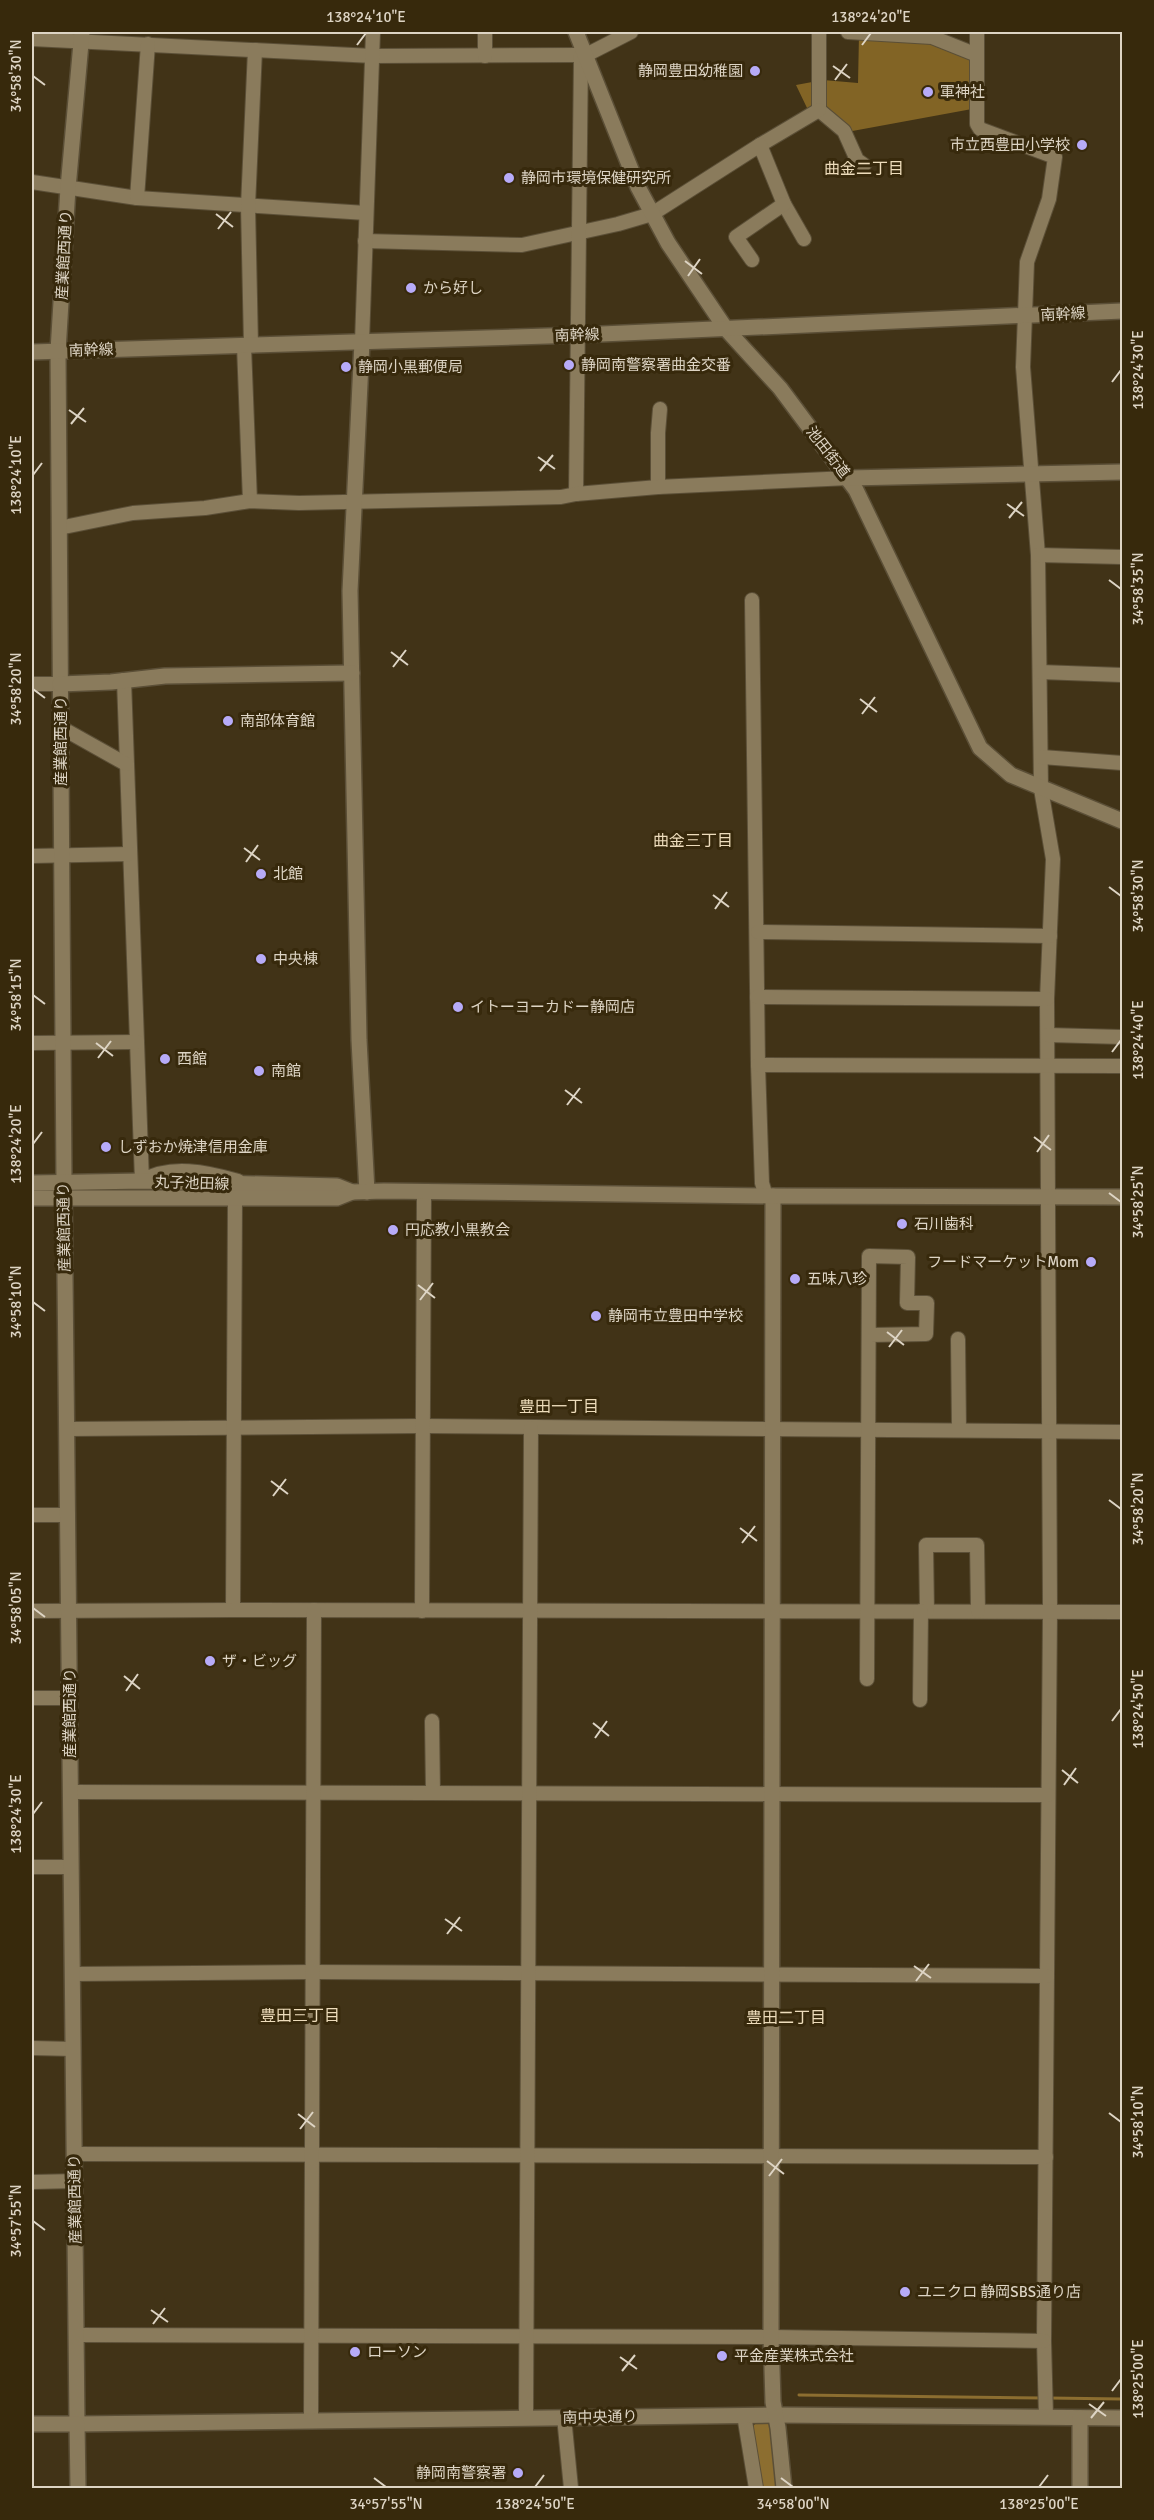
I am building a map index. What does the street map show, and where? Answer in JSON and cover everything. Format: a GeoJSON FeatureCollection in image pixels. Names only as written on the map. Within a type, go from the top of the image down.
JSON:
{"type":"FeatureCollection","features":[{"type":"Feature","properties":{"kind":"street"},"geometry":{"type":"LineString","coordinates":[[359,1192],[359,1040],[350,591],[374,32]]}},
{"type":"Feature","properties":{"kind":"street"},"geometry":{"type":"LineString","coordinates":[[485,32],[485,56]]}},
{"type":"Feature","properties":{"kind":"street","name":"池田街道"},"geometry":{"type":"LineString","coordinates":[[576,32],[627,161],[652,214],[686,273],[726,329],[780,388],[849,478],[980,748],[1002,769],[1041,789],[1122,821]]}},
{"type":"Feature","properties":{"kind":"street"},"geometry":{"type":"LineString","coordinates":[[38,36],[373,56],[485,56],[584,55],[631,32]]}},
{"type":"Feature","properties":{"kind":"street"},"geometry":{"type":"LineString","coordinates":[[819,32],[819,110],[844,131],[857,160],[864,165]]}},
{"type":"Feature","properties":{"kind":"street"},"geometry":{"type":"LineString","coordinates":[[848,32],[932,37],[977,55]]}},
{"type":"Feature","properties":{"kind":"street"},"geometry":{"type":"LineString","coordinates":[[977,32],[977,124],[980,129],[1054,157],[1049,199],[1027,262],[1023,367],[1038,555],[1041,789],[1053,859],[1047,999],[1050,1611],[1044,2341],[1046,2417]]}},
{"type":"Feature","properties":{"kind":"street","name":"産業館西通り"},"geometry":{"type":"LineString","coordinates":[[78,2488],[64,1189],[58,351],[68,188],[81,37]]}},
{"type":"Feature","properties":{"kind":"street"},"geometry":{"type":"LineString","coordinates":[[137,198],[148,44]]}},
{"type":"Feature","properties":{"kind":"street"},"geometry":{"type":"LineString","coordinates":[[250,501],[248,206],[255,50]]}},
{"type":"Feature","properties":{"kind":"street"},"geometry":{"type":"LineString","coordinates":[[576,494],[584,55]]}},
{"type":"Feature","properties":{"kind":"street"},"geometry":{"type":"LineString","coordinates":[[365,241],[522,245],[652,214],[759,145],[819,110]]}},
{"type":"Feature","properties":{"kind":"street"},"geometry":{"type":"LineString","coordinates":[[759,145],[784,204],[804,239]]}},
{"type":"Feature","properties":{"kind":"street"},"geometry":{"type":"LineString","coordinates":[[32,182],[137,198],[366,213]]}},
{"type":"Feature","properties":{"kind":"street"},"geometry":{"type":"LineString","coordinates":[[752,260],[736,237],[784,204]]}},
{"type":"Feature","properties":{"kind":"street","name":"南幹線"},"geometry":{"type":"LineString","coordinates":[[32,352],[579,335],[1122,311]]}},
{"type":"Feature","properties":{"kind":"street"},"geometry":{"type":"LineString","coordinates":[[658,487],[660,409]]}},
{"type":"Feature","properties":{"kind":"street"},"geometry":{"type":"LineString","coordinates":[[59,528],[133,513],[205,508],[250,501],[561,497],[658,487],[849,478],[1122,472]]}},
{"type":"Feature","properties":{"kind":"street"},"geometry":{"type":"LineString","coordinates":[[1038,555],[1122,557]]}},
{"type":"Feature","properties":{"kind":"street"},"geometry":{"type":"LineString","coordinates":[[753,600],[758,1065],[762,1184],[769,1196],[772,1611],[769,2158],[771,2337],[774,2415],[778,2428],[784,2488]]}},
{"type":"Feature","properties":{"kind":"street"},"geometry":{"type":"LineString","coordinates":[[1040,672],[1122,675]]}},
{"type":"Feature","properties":{"kind":"street"},"geometry":{"type":"LineString","coordinates":[[32,684],[165,676],[352,673]]}},
{"type":"Feature","properties":{"kind":"street"},"geometry":{"type":"LineString","coordinates":[[124,680],[142,1181],[158,1172],[190,1172],[216,1174],[252,1185]]}},
{"type":"Feature","properties":{"kind":"street"},"geometry":{"type":"LineString","coordinates":[[60,726],[126,764]]}},
{"type":"Feature","properties":{"kind":"street"},"geometry":{"type":"LineString","coordinates":[[1042,757],[1122,763]]}},
{"type":"Feature","properties":{"kind":"street"},"geometry":{"type":"LineString","coordinates":[[32,856],[130,854]]}},
{"type":"Feature","properties":{"kind":"street"},"geometry":{"type":"LineString","coordinates":[[758,932],[1050,936]]}},
{"type":"Feature","properties":{"kind":"street"},"geometry":{"type":"LineString","coordinates":[[758,997],[1047,999]]}},
{"type":"Feature","properties":{"kind":"street"},"geometry":{"type":"LineString","coordinates":[[1048,1035],[1122,1037]]}},
{"type":"Feature","properties":{"kind":"street"},"geometry":{"type":"LineString","coordinates":[[32,1043],[137,1042]]}},
{"type":"Feature","properties":{"kind":"street"},"geometry":{"type":"LineString","coordinates":[[758,1065],[1122,1066]]}},
{"type":"Feature","properties":{"kind":"street","name":"丸子池田線"},"geometry":{"type":"LineString","coordinates":[[32,1198],[64,1189],[142,1181],[337,1198],[359,1192],[384,1191],[769,1196],[1122,1197]]}},
{"type":"Feature","properties":{"kind":"street","name":"丸子池田線"},"geometry":{"type":"LineString","coordinates":[[32,1183],[64,1189],[235,1190],[252,1185],[337,1185],[359,1192]]}},
{"type":"Feature","properties":{"kind":"street"},"geometry":{"type":"LineString","coordinates":[[233,1610],[235,1190]]}},
{"type":"Feature","properties":{"kind":"street"},"geometry":{"type":"LineString","coordinates":[[422,1611],[424,1193]]}},
{"type":"Feature","properties":{"kind":"street"},"geometry":{"type":"LineString","coordinates":[[867,1679],[869,1256],[908,1257],[907,1303],[927,1303],[926,1334],[870,1335]]}},
{"type":"Feature","properties":{"kind":"street"},"geometry":{"type":"LineString","coordinates":[[958,1339],[959,1430]]}},
{"type":"Feature","properties":{"kind":"street"},"geometry":{"type":"LineString","coordinates":[[67,1428],[422,1426],[1122,1432]]}},
{"type":"Feature","properties":{"kind":"street"},"geometry":{"type":"LineString","coordinates":[[526,2417],[526,1973],[531,1428]]}},
{"type":"Feature","properties":{"kind":"street"},"geometry":{"type":"LineString","coordinates":[[32,1515],[68,1515]]}},
{"type":"Feature","properties":{"kind":"street"},"geometry":{"type":"LineString","coordinates":[[920,1700],[926,1545],[977,1545],[978,1611]]}},
{"type":"Feature","properties":{"kind":"street"},"geometry":{"type":"LineString","coordinates":[[311,2420],[314,1610]]}},
{"type":"Feature","properties":{"kind":"street"},"geometry":{"type":"LineString","coordinates":[[32,1611],[1122,1612]]}},
{"type":"Feature","properties":{"kind":"street"},"geometry":{"type":"LineString","coordinates":[[32,1698],[69,1698]]}},
{"type":"Feature","properties":{"kind":"street"},"geometry":{"type":"LineString","coordinates":[[432,1721],[433,1793]]}},
{"type":"Feature","properties":{"kind":"street"},"geometry":{"type":"LineString","coordinates":[[70,1792],[1048,1795]]}},
{"type":"Feature","properties":{"kind":"street"},"geometry":{"type":"LineString","coordinates":[[32,1867],[71,1867]]}},
{"type":"Feature","properties":{"kind":"street"},"geometry":{"type":"LineString","coordinates":[[72,1974],[313,1972],[1047,1976]]}},
{"type":"Feature","properties":{"kind":"street"},"geometry":{"type":"LineString","coordinates":[[32,2048],[73,2049]]}},
{"type":"Feature","properties":{"kind":"street"},"geometry":{"type":"LineString","coordinates":[[74,2154],[769,2158],[1046,2157]]}},
{"type":"Feature","properties":{"kind":"street"},"geometry":{"type":"LineString","coordinates":[[32,2182],[76,2181]]}},
{"type":"Feature","properties":{"kind":"street"},"geometry":{"type":"LineString","coordinates":[[76,2335],[771,2337],[1044,2341]]}},
{"type":"Feature","properties":{"kind":"street"},"geometry":{"type":"LineString","coordinates":[[744,2415],[756,2488]]}},
{"type":"Feature","properties":{"kind":"street","name":"南中央通り"},"geometry":{"type":"LineString","coordinates":[[32,2424],[744,2415],[1122,2418]]}},
{"type":"Feature","properties":{"kind":"street"},"geometry":{"type":"LineString","coordinates":[[564,2417],[571,2488]]}},
{"type":"Feature","properties":{"kind":"street"},"geometry":{"type":"LineString","coordinates":[[1080,2418],[1080,2488]]}},
{"type":"Feature","properties":{"kind":"shaded area"},"geometry":{"type":"Polygon","coordinates":[[[859,35],[932,38],[972,57],[972,109],[847,132],[808,110],[796,85],[823,80],[858,83],[859,35]]]}},
{"type":"Feature","properties":{"kind":"waterway"},"geometry":{"type":"LineString","coordinates":[[799,2395],[1043,2398]]}},
{"type":"Feature","properties":{"kind":"waterway"},"geometry":{"type":"LineString","coordinates":[[1049,2398],[1122,2399]]}},
{"type":"Feature","properties":{"kind":"waterway"},"geometry":{"type":"LineString","coordinates":[[762,2431],[768,2488]]}},
{"type":"Feature","properties":{"kind":"place","name":"静岡豊田幼稚園"},"geometry":{"type":"Point","coordinates":[755,71]}},
{"type":"Feature","properties":{"kind":"place","name":"軍神社"},"geometry":{"type":"Point","coordinates":[928,92]}},
{"type":"Feature","properties":{"kind":"place","name":"市立西豊田小学校"},"geometry":{"type":"Point","coordinates":[1082,145]}},
{"type":"Feature","properties":{"kind":"place","name":"静岡市環境保健研究所"},"geometry":{"type":"Point","coordinates":[509,178]}},
{"type":"Feature","properties":{"kind":"place","name":"から好し"},"geometry":{"type":"Point","coordinates":[411,288]}},
{"type":"Feature","properties":{"kind":"place","name":"静岡南警察署曲金交番"},"geometry":{"type":"Point","coordinates":[569,365]}},
{"type":"Feature","properties":{"kind":"place","name":"静岡小黒郵便局"},"geometry":{"type":"Point","coordinates":[346,367]}},
{"type":"Feature","properties":{"kind":"place","name":"南部体育館"},"geometry":{"type":"Point","coordinates":[228,721]}},
{"type":"Feature","properties":{"kind":"place","name":"北館"},"geometry":{"type":"Point","coordinates":[261,874]}},
{"type":"Feature","properties":{"kind":"place","name":"中央棟"},"geometry":{"type":"Point","coordinates":[261,959]}},
{"type":"Feature","properties":{"kind":"place","name":"イトーヨーカドー静岡店"},"geometry":{"type":"Point","coordinates":[458,1007]}},
{"type":"Feature","properties":{"kind":"place","name":"西館"},"geometry":{"type":"Point","coordinates":[165,1059]}},
{"type":"Feature","properties":{"kind":"place","name":"南館"},"geometry":{"type":"Point","coordinates":[259,1071]}},
{"type":"Feature","properties":{"kind":"place","name":"しずおか焼津信用金庫"},"geometry":{"type":"Point","coordinates":[106,1147]}},
{"type":"Feature","properties":{"kind":"place","name":"石川歯科"},"geometry":{"type":"Point","coordinates":[902,1224]}},
{"type":"Feature","properties":{"kind":"place","name":"円応教小黒教会"},"geometry":{"type":"Point","coordinates":[393,1230]}},
{"type":"Feature","properties":{"kind":"place","name":"フードマーケットMom"},"geometry":{"type":"Point","coordinates":[1091,1262]}},
{"type":"Feature","properties":{"kind":"place","name":"五味八珍"},"geometry":{"type":"Point","coordinates":[795,1279]}},
{"type":"Feature","properties":{"kind":"place","name":"静岡市立豊田中学校"},"geometry":{"type":"Point","coordinates":[596,1316]}},
{"type":"Feature","properties":{"kind":"place","name":"ザ・ビッグ"},"geometry":{"type":"Point","coordinates":[210,1661]}},
{"type":"Feature","properties":{"kind":"place","name":"ユニクロ 静岡SBS通り店"},"geometry":{"type":"Point","coordinates":[905,2292]}},
{"type":"Feature","properties":{"kind":"place","name":"ローソン"},"geometry":{"type":"Point","coordinates":[355,2352]}},
{"type":"Feature","properties":{"kind":"place","name":"平金産業株式会社"},"geometry":{"type":"Point","coordinates":[722,2356]}},
{"type":"Feature","properties":{"kind":"place","name":"静岡南警察署"},"geometry":{"type":"Point","coordinates":[518,2473]}},
{"type":"Feature","properties":{"kind":"district","name":"曲金二丁目"},"geometry":{"type":"Point","coordinates":[864,168]}},
{"type":"Feature","properties":{"kind":"district","name":"曲金三丁目"},"geometry":{"type":"Point","coordinates":[693,840]}},
{"type":"Feature","properties":{"kind":"district","name":"豊田一丁目"},"geometry":{"type":"Point","coordinates":[559,1406]}},
{"type":"Feature","properties":{"kind":"district","name":"豊田三丁目"},"geometry":{"type":"Point","coordinates":[300,2015]}},
{"type":"Feature","properties":{"kind":"district","name":"豊田二丁目"},"geometry":{"type":"Point","coordinates":[786,2017]}}]}
